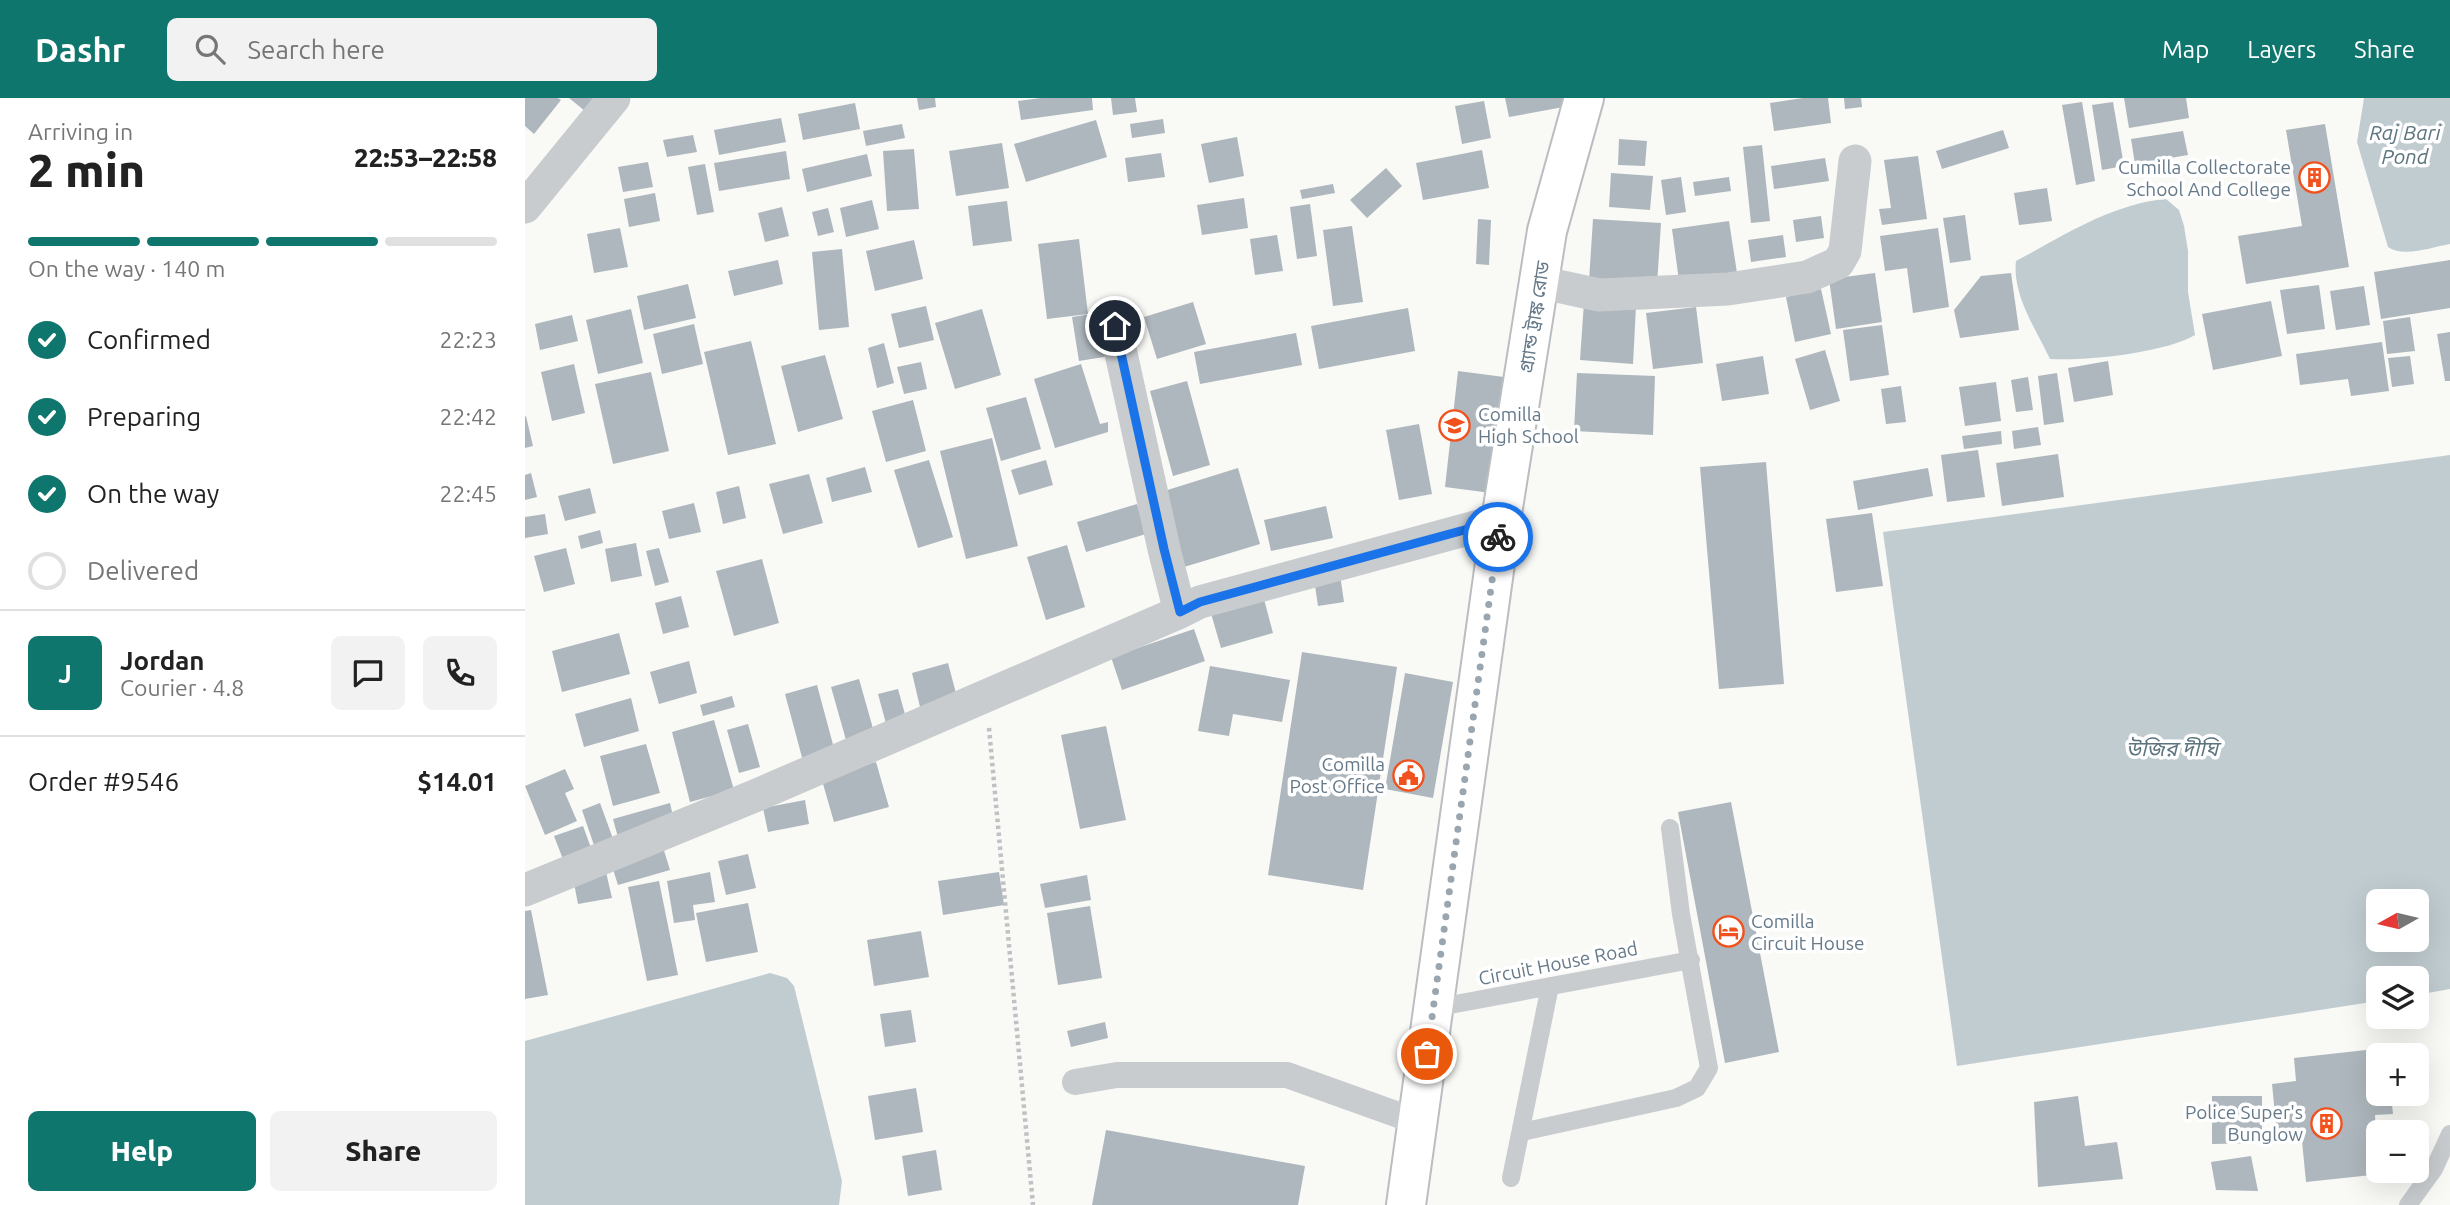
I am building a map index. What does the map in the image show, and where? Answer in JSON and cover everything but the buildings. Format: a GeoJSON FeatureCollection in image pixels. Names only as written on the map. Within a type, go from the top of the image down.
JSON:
{"type":"FeatureCollection","features":[{"type":"Feature","properties":{"kind":"highway","name":"গ্র্যান্ড ট্রাঙ্ক রোড"},"geometry":{"type":"LineString","coordinates":[[1406,1205],[1501,520],[1547,231],[1584,98]]}},
{"type":"Feature","properties":{"kind":"street"},"geometry":{"type":"LineString","coordinates":[[525,207],[614,98]]}},
{"type":"Feature","properties":{"kind":"street"},"geometry":{"type":"LineString","coordinates":[[1539,282],[1599,295],[1728,289],[1807,276],[1838,263],[1845,251],[1855,161]]}},
{"type":"Feature","properties":{"kind":"street"},"geometry":{"type":"LineString","coordinates":[[1115,326],[1180,612]]}},
{"type":"Feature","properties":{"kind":"street"},"geometry":{"type":"LineString","coordinates":[[525,890],[757,795],[1200,602],[1501,520]]}},
{"type":"Feature","properties":{"kind":"street"},"geometry":{"type":"LineString","coordinates":[[1075,1082],[1117,1075],[1287,1075],[1418,1122]]}},
{"type":"Feature","properties":{"kind":"lane"},"geometry":{"type":"LineString","coordinates":[[1522,1132],[1676,1098],[1697,1088],[1709,1068],[1681,914],[1670,828]]}},
{"type":"Feature","properties":{"kind":"lane","name":"Circuit House Road"},"geometry":{"type":"LineString","coordinates":[[1434,1008],[1691,960]]}},
{"type":"Feature","properties":{"kind":"lane"},"geometry":{"type":"LineString","coordinates":[[1511,1178],[1550,986]]}},
{"type":"Feature","properties":{"kind":"lane"},"geometry":{"type":"LineString","coordinates":[[2408,1205],[2434,1169],[2450,1134]]}},
{"type":"Feature","properties":{"kind":"path"},"geometry":{"type":"LineString","coordinates":[[986,697],[1033,1205]]}},
{"type":"Feature","properties":{"kind":"water","name":"Raj Bari Pond"},"geometry":{"type":"Polygon","coordinates":[[[2364,98],[2450,98],[2450,244],[2410,252],[2388,247],[2357,142],[2364,98]]]}},
{"type":"Feature","properties":{"kind":"water"},"geometry":{"type":"Polygon","coordinates":[[[2166,199],[2179,210],[2184,226],[2188,251],[2188,292],[2195,335],[2145,351],[2084,359],[2050,359],[2021,299],[2016,261],[2107,214],[2126,207],[2166,199]]]}},
{"type":"Feature","properties":{"kind":"water","name":"উজির দীঘি"},"geometry":{"type":"Polygon","coordinates":[[[2450,455],[2450,989],[2429,993],[2429,966],[2366,966],[2366,1003],[1957,1066],[1883,532],[2450,455]]]}},
{"type":"Feature","properties":{"kind":"water"},"geometry":{"type":"Polygon","coordinates":[[[770,973],[787,978],[794,986],[842,1181],[839,1205],[525,1205],[525,1041],[770,973]]]}},
{"type":"Feature","properties":{"kind":"way so far"},"geometry":{"type":"LineString","coordinates":[[1427,1054],[1498,537]]}},
{"type":"Feature","properties":{"kind":"place","name":"Cumilla Collectorate School And College"},"geometry":{"type":"Point","coordinates":[2314,178]}},
{"type":"Feature","properties":{"kind":"place","name":"Comilla High School"},"geometry":{"type":"Point","coordinates":[1455,425]}},
{"type":"Feature","properties":{"kind":"place","name":"Comilla Post Office"},"geometry":{"type":"Point","coordinates":[1408,775]}},
{"type":"Feature","properties":{"kind":"place","name":"Comilla Circuit House"},"geometry":{"type":"Point","coordinates":[1728,932]}},
{"type":"Feature","properties":{"kind":"place","name":"Police Super's Bunglow"},"geometry":{"type":"Point","coordinates":[2326,1123]}},
{"type":"Feature","properties":{"kind":"route"},"geometry":{"type":"LineString","coordinates":[[1115,326],[1180,612],[1200,602],[1501,520],[1498,537]]}}]}
